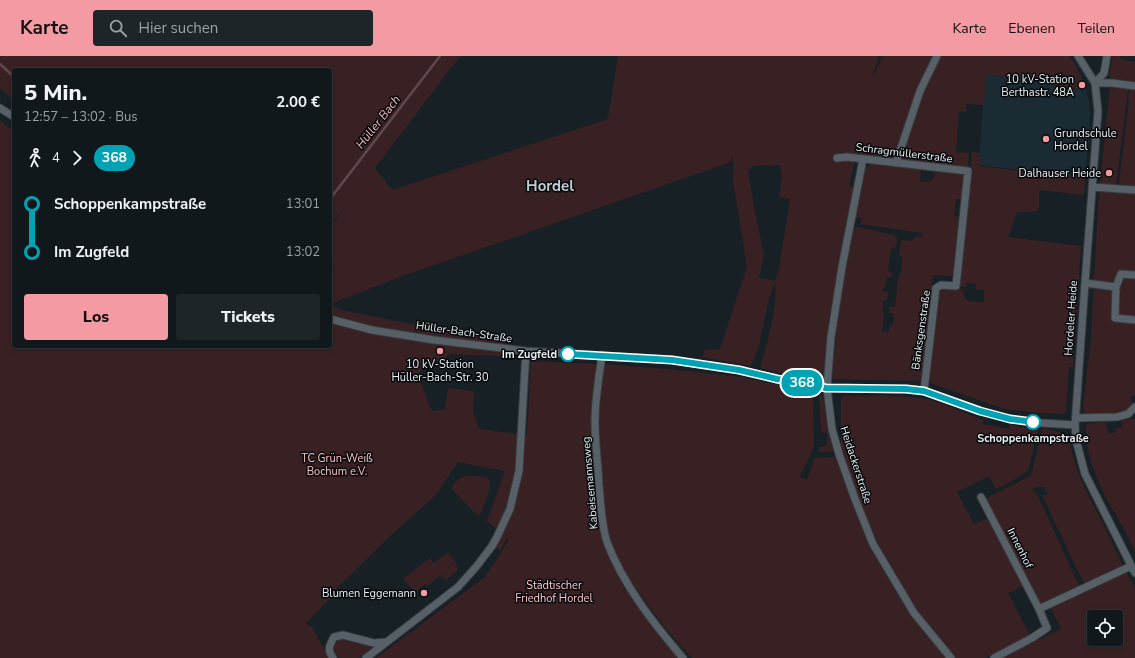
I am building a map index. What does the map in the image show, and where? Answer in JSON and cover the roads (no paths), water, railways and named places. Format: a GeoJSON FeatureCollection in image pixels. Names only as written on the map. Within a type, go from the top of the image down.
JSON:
{"type":"FeatureCollection","features":[{"type":"Feature","properties":{"kind":"street"},"geometry":{"type":"LineString","coordinates":[[896,163],[920,92],[937,56]]}},
{"type":"Feature","properties":{"kind":"street"},"geometry":{"type":"LineString","coordinates":[[1078,56],[1095,83]]}},
{"type":"Feature","properties":{"kind":"street"},"geometry":{"type":"LineString","coordinates":[[1095,83],[1104,73],[1107,56]]}},
{"type":"Feature","properties":{"kind":"street"},"geometry":{"type":"LineString","coordinates":[[1095,83],[1112,83],[1135,86]]}},
{"type":"Feature","properties":{"kind":"street","name":"Hordeler Heide"},"geometry":{"type":"LineString","coordinates":[[1095,83],[1098,111],[1085,283],[1076,440],[1085,474],[1135,573]]}},
{"type":"Feature","properties":{"kind":"street"},"geometry":{"type":"LineString","coordinates":[[0,108],[12,116]]}},
{"type":"Feature","properties":{"kind":"street","name":"Schragmüllerstraße"},"geometry":{"type":"LineString","coordinates":[[837,158],[847,157],[968,171]]}},
{"type":"Feature","properties":{"kind":"street","name":"Heidackerstraße"},"geometry":{"type":"LineString","coordinates":[[863,159],[837,294],[831,338],[826,388],[832,429],[854,499],[873,544],[914,613],[951,658]]}},
{"type":"Feature","properties":{"kind":"street","name":"Bänksgenstraße"},"geometry":{"type":"LineString","coordinates":[[924,391],[936,288],[940,285],[956,286],[968,171]]}},
{"type":"Feature","properties":{"kind":"street"},"geometry":{"type":"LineString","coordinates":[[1092,187],[1135,190]]}},
{"type":"Feature","properties":{"kind":"street"},"geometry":{"type":"LineString","coordinates":[[1135,275],[1121,274],[1116,287],[1115,318],[1135,320]]}},
{"type":"Feature","properties":{"kind":"street"},"geometry":{"type":"LineString","coordinates":[[1085,283],[1116,287]]}},
{"type":"Feature","properties":{"kind":"street","name":"Hüller-Bach-Straße"},"geometry":{"type":"LineString","coordinates":[[332,320],[372,330],[434,340],[526,351],[672,360],[739,370],[826,388]]}},
{"type":"Feature","properties":{"kind":"street"},"geometry":{"type":"LineString","coordinates":[[366,658],[458,587],[476,567],[497,537],[510,509],[520,471],[526,351]]}},
{"type":"Feature","properties":{"kind":"street","name":"Kabeisemannsweg"},"geometry":{"type":"LineString","coordinates":[[602,355],[596,401],[595,423],[601,514],[607,541],[633,592],[656,626],[683,658]]}},
{"type":"Feature","properties":{"kind":"street"},"geometry":{"type":"LineString","coordinates":[[826,388],[906,389],[924,391],[980,411],[1010,419],[1042,423],[1117,417],[1128,414],[1134,409]]}},
{"type":"Feature","properties":{"kind":"street","name":"Innenhof"},"geometry":{"type":"LineString","coordinates":[[981,497],[1039,609],[1047,628],[1032,638],[994,658]]}},
{"type":"Feature","properties":{"kind":"street"},"geometry":{"type":"LineString","coordinates":[[1039,609],[1131,566]]}},
{"type":"Feature","properties":{"kind":"street"},"geometry":{"type":"LineString","coordinates":[[333,658],[329,652],[330,644],[334,638],[344,635],[374,643],[386,642]]}},
{"type":"Feature","properties":{"kind":"waterway","name":"Hüller Bach"},"geometry":{"type":"LineString","coordinates":[[332,196],[440,56]]}},
{"type":"Feature","properties":{"kind":"waterway","name":"Hüller Bach"},"geometry":{"type":"LineString","coordinates":[[0,64],[12,75]]}},
{"type":"Feature","properties":{"kind":"place","name":"10 kV-Station Berthastr. 48A"},"geometry":{"type":"Point","coordinates":[1082,85]}},
{"type":"Feature","properties":{"kind":"place","name":"Grundschule Hordel"},"geometry":{"type":"Point","coordinates":[1046,139]}},
{"type":"Feature","properties":{"kind":"place","name":"Dalhauser Heide"},"geometry":{"type":"Point","coordinates":[1109,173]}},
{"type":"Feature","properties":{"kind":"place","name":"10 kV-Station Hüller-Bach-Str. 30"},"geometry":{"type":"Point","coordinates":[440,351]}},
{"type":"Feature","properties":{"kind":"place","name":"Im Zugfeld"},"geometry":{"type":"Point","coordinates":[568,354]}},
{"type":"Feature","properties":{"kind":"place","name":"Schoppenkampstraße"},"geometry":{"type":"Point","coordinates":[1033,422]}},
{"type":"Feature","properties":{"kind":"place","name":"Blumen Eggemann"},"geometry":{"type":"Point","coordinates":[424,593]}},
{"type":"Feature","properties":{"kind":"district","name":"Hordel"},"geometry":{"type":"Point","coordinates":[550,186]}},
{"type":"Feature","properties":{"kind":"park label","name":"TC Grün-Weiß Bochum e.V."},"geometry":{"type":"Point","coordinates":[337,464]}},
{"type":"Feature","properties":{"kind":"park label","name":"Städtischer Friedhof Hordel"},"geometry":{"type":"Point","coordinates":[554,591]}}]}
